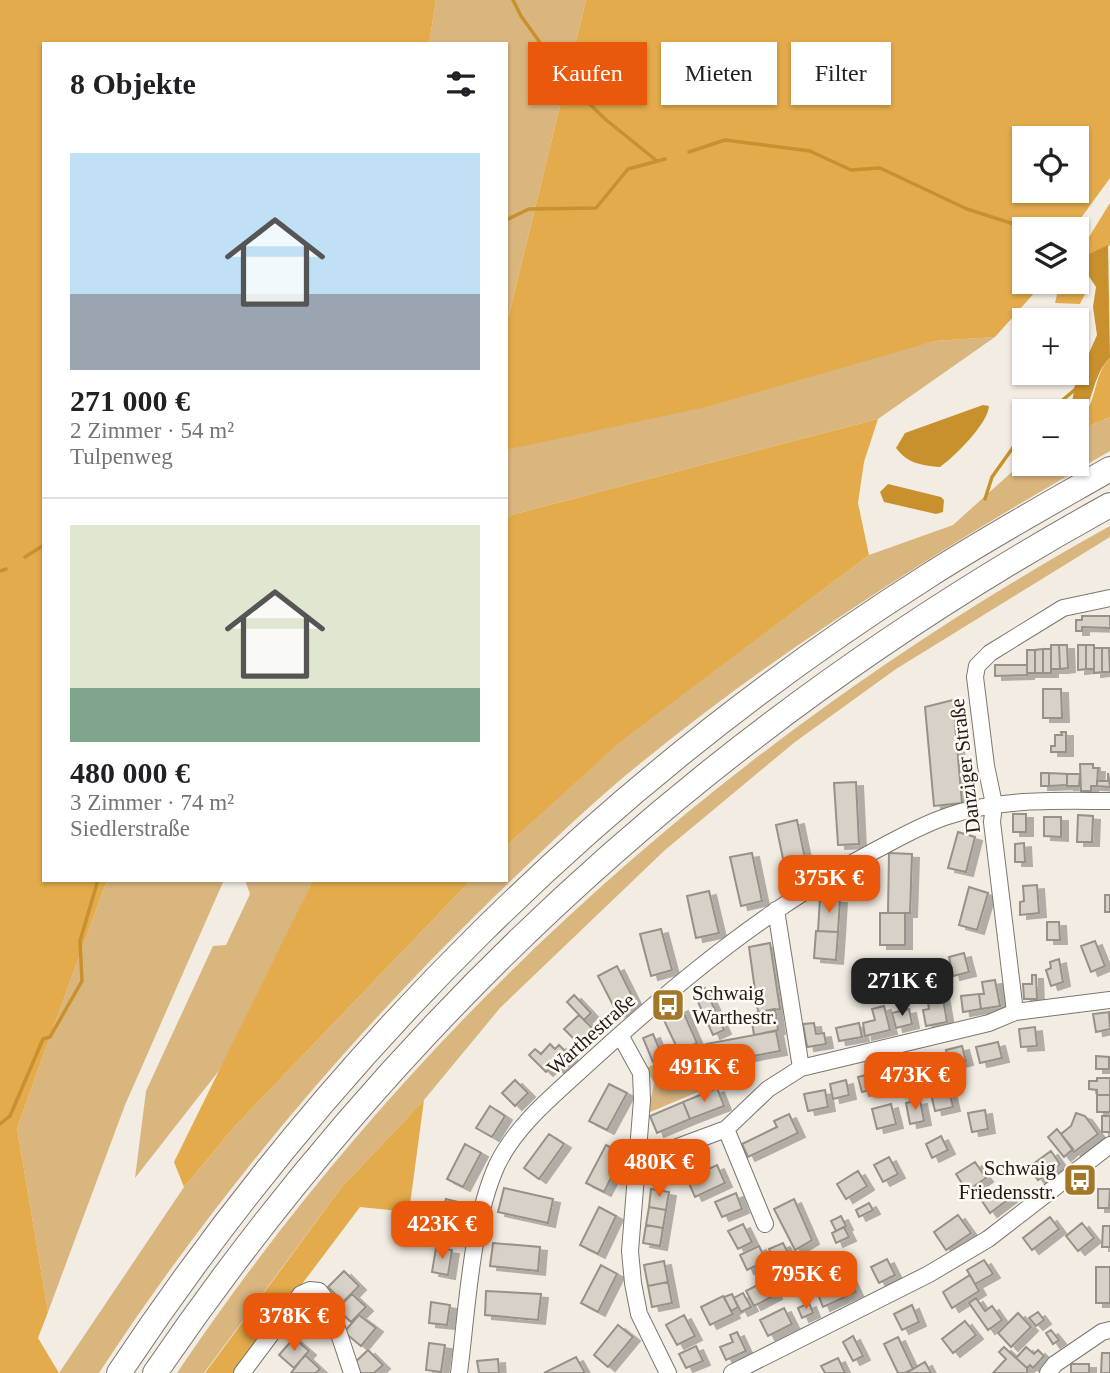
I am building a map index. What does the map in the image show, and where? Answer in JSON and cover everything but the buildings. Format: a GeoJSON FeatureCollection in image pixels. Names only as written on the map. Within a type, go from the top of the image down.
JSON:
{"type":"FeatureCollection","features":[{"type":"Feature","properties":{"kind":"highway"},"geometry":{"type":"LineString","coordinates":[[119,1373],[206,1246],[265,1170],[410,1003],[518,895],[622,801],[828,643],[928,576],[1110,469]]}},
{"type":"Feature","properties":{"kind":"highway"},"geometry":{"type":"LineString","coordinates":[[155,1373],[220,1279],[376,1085],[482,974],[584,876],[731,754],[891,637],[1031,548],[1110,505]]}},
{"type":"Feature","properties":{"kind":"street","name":"Danziger Straße"},"geometry":{"type":"LineString","coordinates":[[1016,1012],[992,822],[994,804],[986,766],[975,677],[977,666],[990,653],[1063,608],[1110,598]]}},
{"type":"Feature","properties":{"kind":"street","name":"Warthestraße"},"geometry":{"type":"LineString","coordinates":[[458,1373],[480,1230],[497,1165],[525,1126],[620,1035],[704,962],[776,910],[836,871],[905,835],[945,817],[994,804],[1110,801]]}},
{"type":"Feature","properties":{"kind":"street"},"geometry":{"type":"LineString","coordinates":[[776,910],[801,1068]]}},
{"type":"Feature","properties":{"kind":"street"},"geometry":{"type":"LineString","coordinates":[[638,1156],[656,1155],[726,1129],[768,1089],[801,1068],[989,1023],[1016,1012],[1110,999]]}},
{"type":"Feature","properties":{"kind":"street"},"geometry":{"type":"LineString","coordinates":[[620,1035],[641,1073],[638,1156],[630,1251],[633,1283],[639,1314],[668,1373]]}},
{"type":"Feature","properties":{"kind":"street"},"geometry":{"type":"LineString","coordinates":[[726,1129],[765,1224]]}},
{"type":"Feature","properties":{"kind":"street"},"geometry":{"type":"LineString","coordinates":[[732,1373],[929,1274],[976,1246],[1110,1145]]}},
{"type":"Feature","properties":{"kind":"street"},"geometry":{"type":"LineString","coordinates":[[242,1373],[301,1294],[310,1290],[319,1291],[329,1304],[352,1373]]}},
{"type":"Feature","properties":{"kind":"street"},"geometry":{"type":"LineString","coordinates":[[1048,1373],[1055,1364],[1110,1330]]}},
{"type":"Feature","properties":{"kind":"shaded area"},"geometry":{"type":"Polygon","coordinates":[[[0,0],[436,0],[429,42],[42,42],[42,882],[106,882],[17,1128],[48,1312],[38,1338],[59,1373],[0,1373],[0,0]]]}},
{"type":"Feature","properties":{"kind":"shaded area"},"geometry":{"type":"Polygon","coordinates":[[[436,0],[586,0],[576,42],[528,42],[528,105],[560,105],[508,319],[508,42],[429,42],[436,0]]]}},
{"type":"Feature","properties":{"kind":"shaded area"},"geometry":{"type":"Polygon","coordinates":[[[586,0],[1110,0],[1110,178],[1082,217],[1012,217],[1012,294],[1033,294],[1021,308],[1012,308],[1012,318],[995,337],[935,341],[706,407],[508,450],[508,319],[560,105],[647,105],[647,42],[576,42],[586,0]]]}},
{"type":"Feature","properties":{"kind":"shaded area"},"geometry":{"type":"Polygon","coordinates":[[[1110,203],[1110,245],[1089,261],[1089,237],[1110,203]]]}},
{"type":"Feature","properties":{"kind":"shaded area"},"geometry":{"type":"Polygon","coordinates":[[[1108,245],[1110,358],[1100,371],[1089,401],[1089,399],[1073,399],[1075,385],[1089,385],[1089,353],[1097,335],[1093,307],[1096,287],[1089,276],[1089,254],[1108,245]]]}},
{"type":"Feature","properties":{"kind":"shaded area"},"geometry":{"type":"Polygon","coordinates":[[[1057,294],[1085,294],[1080,304],[1055,303],[1057,294]]]}},
{"type":"Feature","properties":{"kind":"shaded area"},"geometry":{"type":"Polygon","coordinates":[[[995,337],[878,419],[511,515],[508,519],[508,449],[935,341],[995,337]]]}},
{"type":"Feature","properties":{"kind":"shaded area"},"geometry":{"type":"Polygon","coordinates":[[[1110,358],[1110,417],[1089,426],[1089,407],[1104,365],[1110,358]]]}},
{"type":"Feature","properties":{"kind":"shaded area"},"geometry":{"type":"Polygon","coordinates":[[[983,405],[989,406],[977,431],[940,467],[910,461],[896,448],[905,433],[983,405]]]}},
{"type":"Feature","properties":{"kind":"shaded area"},"geometry":{"type":"Polygon","coordinates":[[[1110,417],[1110,451],[1089,463],[1089,426],[1110,417]]]}},
{"type":"Feature","properties":{"kind":"shaded area"},"geometry":{"type":"Polygon","coordinates":[[[878,419],[864,462],[858,503],[869,555],[621,741],[508,844],[508,519],[511,515],[878,419]]]}},
{"type":"Feature","properties":{"kind":"shaded area"},"geometry":{"type":"Polygon","coordinates":[[[1012,472],[1012,476],[1068,476],[929,559],[811,636],[697,718],[585,811],[438,953],[333,1066],[187,1246],[99,1373],[59,1373],[184,1187],[235,1126],[469,882],[508,882],[508,844],[620,741],[869,555],[953,525],[1012,472]]]}},
{"type":"Feature","properties":{"kind":"shaded area"},"geometry":{"type":"Polygon","coordinates":[[[888,484],[941,497],[944,500],[943,512],[936,514],[884,502],[880,492],[888,484]]]}},
{"type":"Feature","properties":{"kind":"shaded area"},"geometry":{"type":"Polygon","coordinates":[[[1110,526],[1110,537],[896,669],[795,742],[665,850],[500,1008],[424,1100],[341,1188],[204,1373],[177,1373],[271,1243],[371,1120],[479,1003],[593,894],[713,792],[840,696],[972,608],[1110,526]]]}},
{"type":"Feature","properties":{"kind":"shaded area"},"geometry":{"type":"Polygon","coordinates":[[[106,882],[223,882],[125,1105],[48,1312],[17,1128],[106,882]]]}},
{"type":"Feature","properties":{"kind":"shaded area"},"geometry":{"type":"Polygon","coordinates":[[[246,882],[312,882],[225,1063],[135,1178],[146,1091],[213,946],[226,945],[250,894],[246,882]]]}},
{"type":"Feature","properties":{"kind":"shaded area"},"geometry":{"type":"Polygon","coordinates":[[[312,882],[469,882],[235,1126],[184,1187],[174,1162],[312,882]]]}},
{"type":"Feature","properties":{"kind":"shaded area"},"geometry":{"type":"Polygon","coordinates":[[[701,1045],[712,1086],[648,1113],[654,1083],[646,1068],[701,1045]]]}},
{"type":"Feature","properties":{"kind":"shaded area"},"geometry":{"type":"Polygon","coordinates":[[[424,1100],[409,1212],[360,1207],[235,1373],[205,1373],[341,1188],[424,1100]]]}},
{"type":"Feature","properties":{"kind":"waterway"},"geometry":{"type":"LineString","coordinates":[[513,0],[540,42]]}},
{"type":"Feature","properties":{"kind":"waterway"},"geometry":{"type":"LineString","coordinates":[[591,105],[657,161]]}},
{"type":"Feature","properties":{"kind":"waterway"},"geometry":{"type":"LineString","coordinates":[[689,152],[725,140],[810,151],[851,170],[880,168],[967,209],[1012,224]]}},
{"type":"Feature","properties":{"kind":"waterway"},"geometry":{"type":"LineString","coordinates":[[508,219],[529,209],[596,208],[628,169],[665,159]]}},
{"type":"Feature","properties":{"kind":"waterway"},"geometry":{"type":"LineString","coordinates":[[1064,399],[1078,387]]}},
{"type":"Feature","properties":{"kind":"waterway"},"geometry":{"type":"LineString","coordinates":[[985,499],[992,477],[1012,449]]}},
{"type":"Feature","properties":{"kind":"waterway"},"geometry":{"type":"LineString","coordinates":[[25,557],[42,546]]}},
{"type":"Feature","properties":{"kind":"waterway"},"geometry":{"type":"LineString","coordinates":[[0,571],[6,569]]}},
{"type":"Feature","properties":{"kind":"waterway"},"geometry":{"type":"LineString","coordinates":[[0,1124],[10,1116],[43,1039],[50,1037],[82,981],[80,941],[97,882]]}},
{"type":"Feature","properties":{"kind":"place","name":"Schwaig Warthestr."},"geometry":{"type":"Point","coordinates":[668,1005]}},
{"type":"Feature","properties":{"kind":"place","name":"Schwaig Friedensstr."},"geometry":{"type":"Point","coordinates":[1080,1180]}}]}
